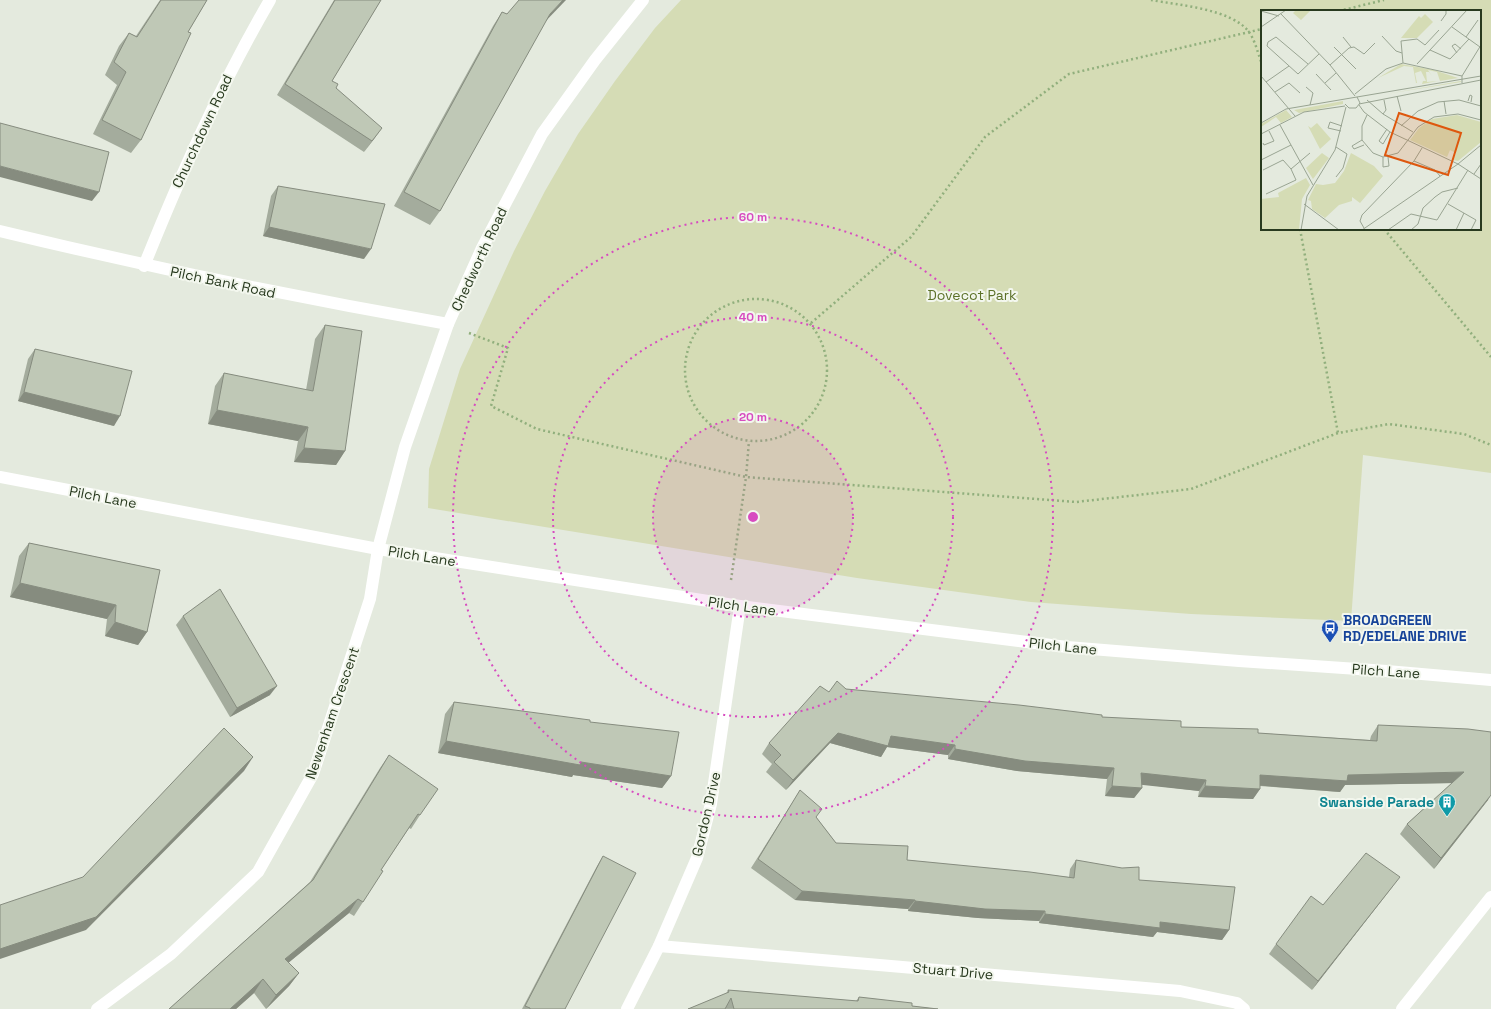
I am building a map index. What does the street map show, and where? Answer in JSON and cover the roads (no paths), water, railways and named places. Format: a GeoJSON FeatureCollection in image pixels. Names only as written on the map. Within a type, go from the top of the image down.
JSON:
{"type":"FeatureCollection","features":[{"type":"Feature","properties":{"kind":"street","name":"Churchdown Road"},"geometry":{"type":"LineString","coordinates":[[144,266],[181,175],[209,112],[239,53],[270,0]]}},
{"type":"Feature","properties":{"kind":"street","name":"Chedworth Road"},"geometry":{"type":"LineString","coordinates":[[378,549],[405,447],[448,324],[482,248],[542,134],[595,60],[643,0]]}},
{"type":"Feature","properties":{"kind":"street","name":"Pilch Bank Road"},"geometry":{"type":"LineString","coordinates":[[0,232],[144,266],[331,304],[448,324]]}},
{"type":"Feature","properties":{"kind":"street","name":"Pilch Lane"},"geometry":{"type":"LineString","coordinates":[[0,478],[378,549],[740,606],[1067,648],[1491,680]]}},
{"type":"Feature","properties":{"kind":"street","name":"Newenham Crescent"},"geometry":{"type":"LineString","coordinates":[[97,1009],[171,954],[258,872],[313,774],[370,600],[378,549]]}},
{"type":"Feature","properties":{"kind":"street","name":"Gordon Drive"},"geometry":{"type":"LineString","coordinates":[[627,1009],[659,946],[697,858],[711,804],[740,606]]}},
{"type":"Feature","properties":{"kind":"street"},"geometry":{"type":"LineString","coordinates":[[1402,1009],[1491,897]]}},
{"type":"Feature","properties":{"kind":"street","name":"Stuart Drive"},"geometry":{"type":"LineString","coordinates":[[659,946],[1180,991],[1237,1003],[1244,1009]]}},
{"type":"Feature","properties":{"kind":"place","name":"BROADGREEN RD/EDELANE DRIVE"},"geometry":{"type":"Point","coordinates":[1330,643]}},
{"type":"Feature","properties":{"kind":"place","name":"Swanside Parade"},"geometry":{"type":"Point","coordinates":[1447,817]}},
{"type":"Feature","properties":{"kind":"park label","name":"Dovecot Park"},"geometry":{"type":"Point","coordinates":[972,295]}}]}
